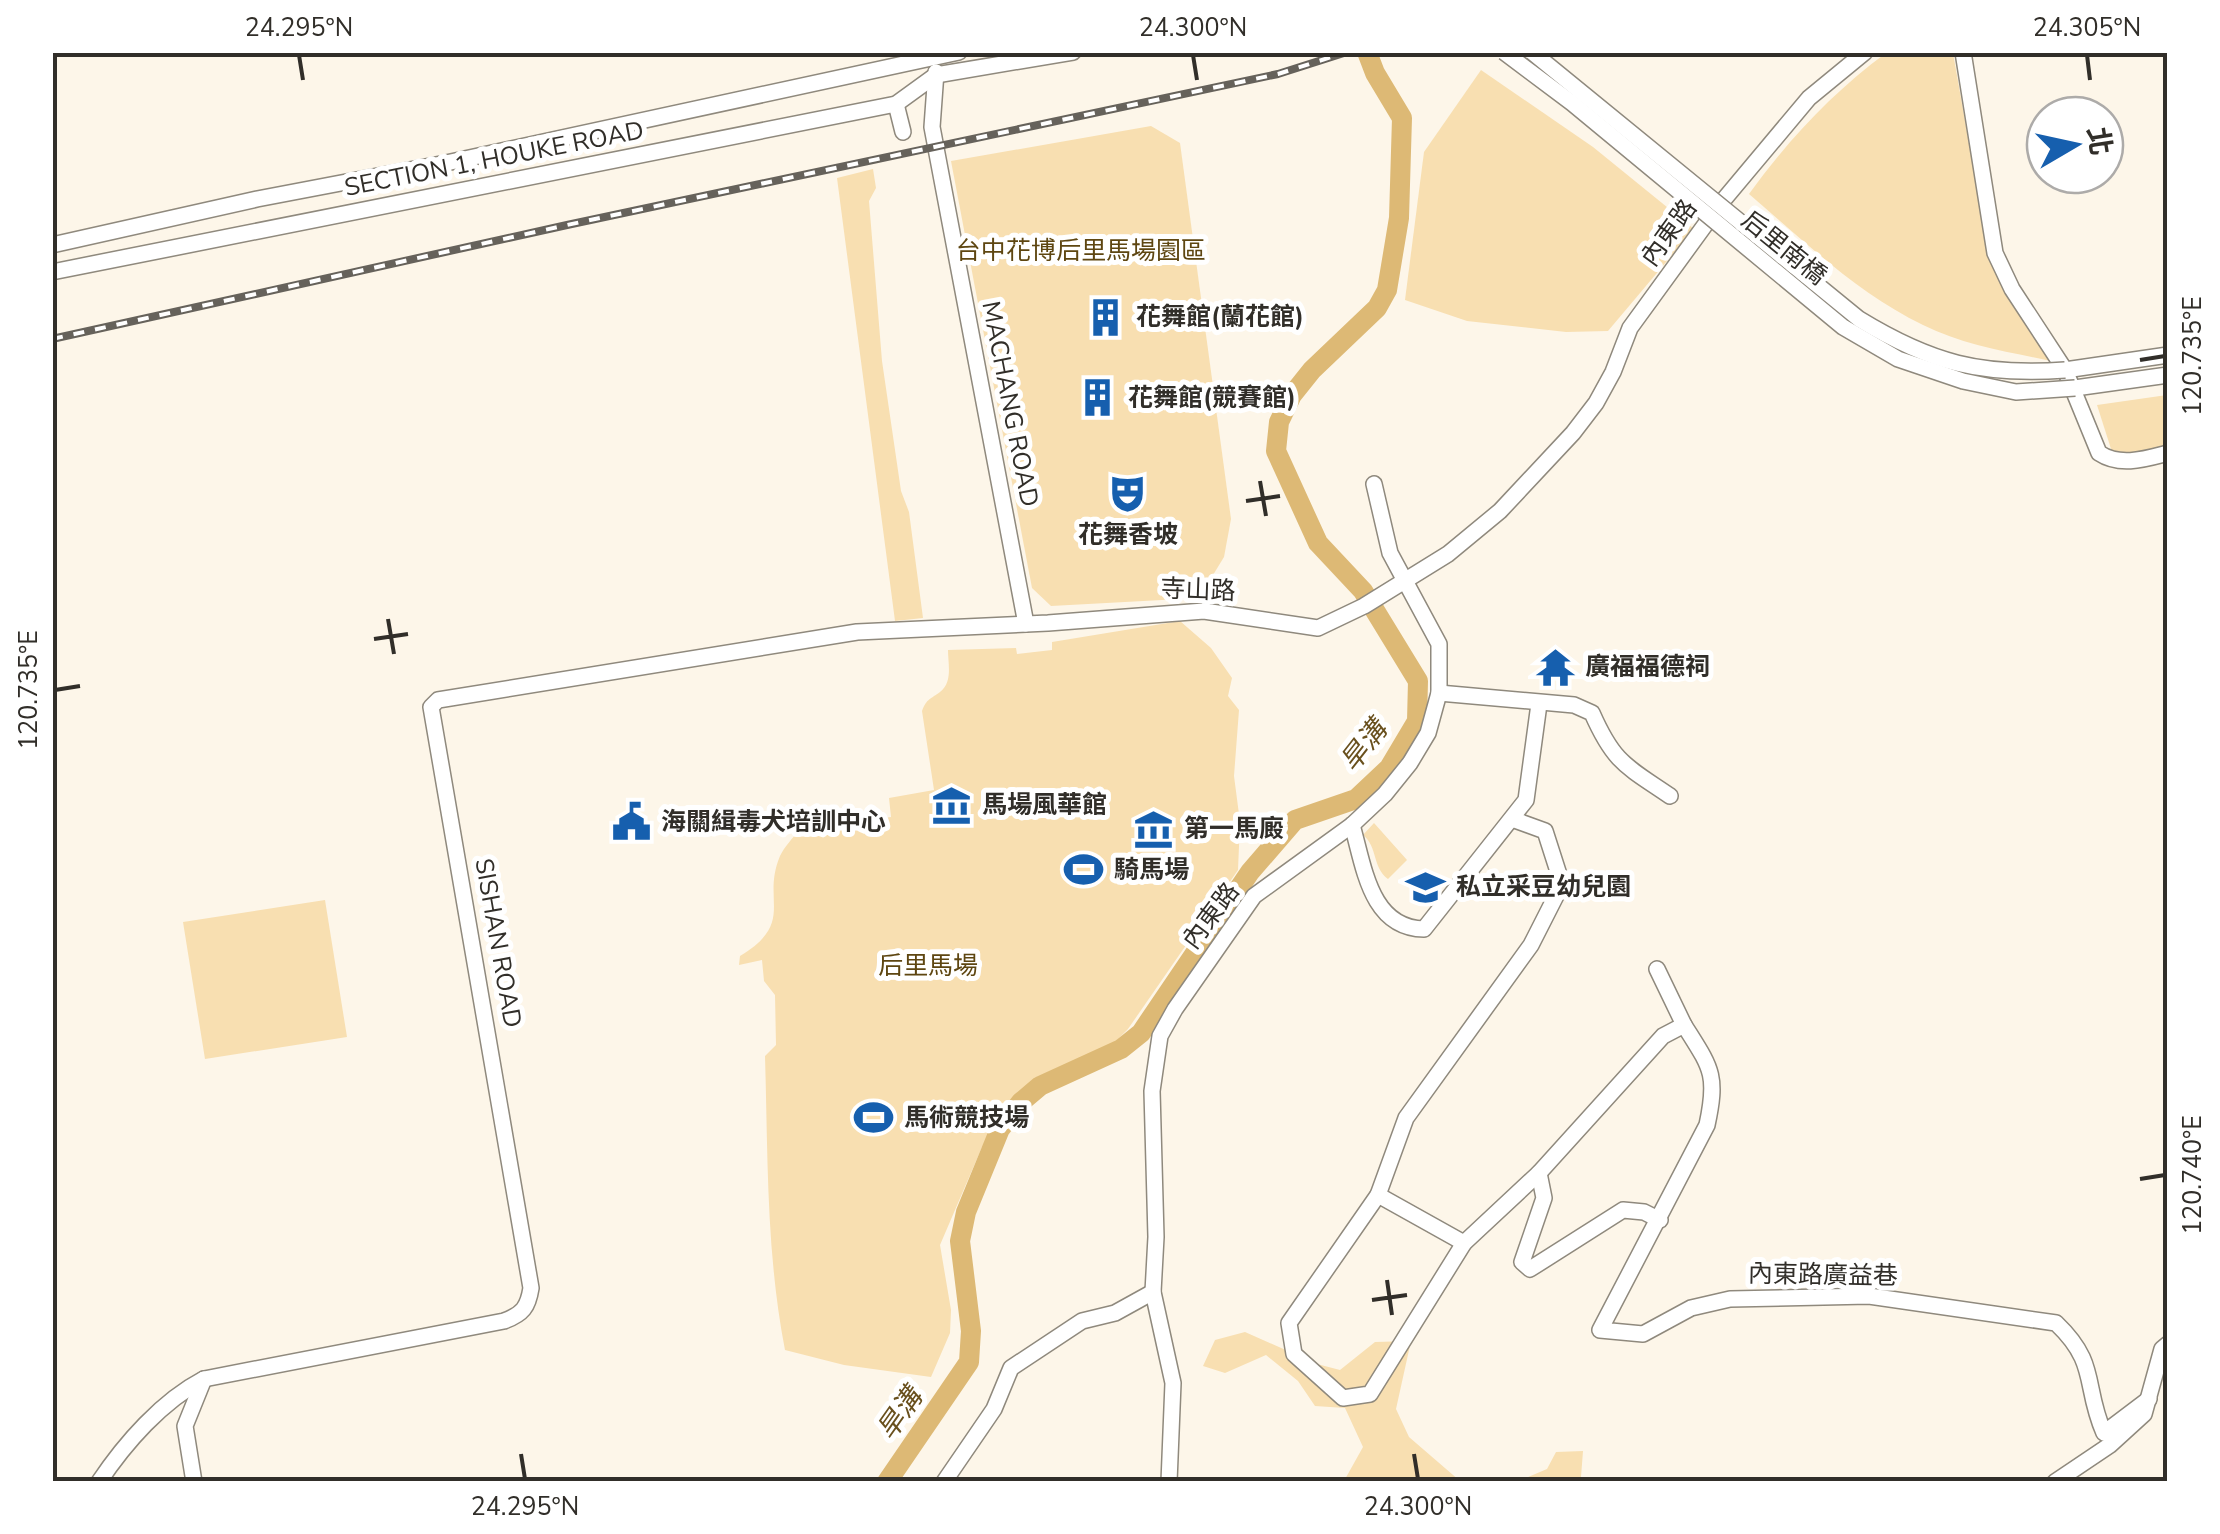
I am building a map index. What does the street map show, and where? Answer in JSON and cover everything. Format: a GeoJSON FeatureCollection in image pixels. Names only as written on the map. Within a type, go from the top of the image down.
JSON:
{"type":"FeatureCollection","features":[{"type":"Feature","properties":{"kind":"street"},"geometry":{"type":"LineString","coordinates":[[913,52],[960,52]]}},
{"type":"Feature","properties":{"kind":"street"},"geometry":{"type":"LineString","coordinates":[[936,75],[1074,52]]}},
{"type":"Feature","properties":{"kind":"street","name":"后里南橋"},"geometry":{"type":"LineString","coordinates":[[1504,52],[1572,103],[1843,327],[1898,358],[1964,381],[2016,392],[2168,375]]}},
{"type":"Feature","properties":{"kind":"street","name":"后里南橋"},"geometry":{"type":"LineString","coordinates":[[1532,52],[1859,319],[1917,352],[1973,368],[2036,372],[2168,355]]}},
{"type":"Feature","properties":{"kind":"street","name":"內東路"},"geometry":{"type":"LineString","coordinates":[[1383,594],[1448,554],[1475,532],[1574,433],[1613,372],[1630,328],[1722,203],[1810,98],[1865,52]]}},
{"type":"Feature","properties":{"kind":"street"},"geometry":{"type":"LineString","coordinates":[[1963,52],[1995,253],[2012,289],[2075,388],[2099,452],[2108,458],[2135,461],[2168,453]]}},
{"type":"Feature","properties":{"kind":"street","name":"MACHANG ROAD"},"geometry":{"type":"LineString","coordinates":[[933,55],[936,75],[932,126],[1026,624]]}},
{"type":"Feature","properties":{"kind":"street","name":"SECTION 1, HOUKE ROAD"},"geometry":{"type":"LineString","coordinates":[[52,245],[256,198],[446,164],[933,55]]}},
{"type":"Feature","properties":{"kind":"street","name":"SECTION 1, HOUKE ROAD"},"geometry":{"type":"LineString","coordinates":[[52,272],[896,104],[936,75]]}},
{"type":"Feature","properties":{"kind":"street"},"geometry":{"type":"LineString","coordinates":[[896,104],[904,132]]}},
{"type":"Feature","properties":{"kind":"street"},"geometry":{"type":"LineString","coordinates":[[1374,484],[1390,553],[1406,580]]}},
{"type":"Feature","properties":{"kind":"street","name":"內東路"},"geometry":{"type":"LineString","coordinates":[[1170,1482],[1173,1382],[1153,1292],[1156,1237],[1152,1091],[1160,1036],[1254,896],[1352,825],[1385,794],[1428,733],[1439,693],[1439,644],[1406,580]]}},
{"type":"Feature","properties":{"kind":"street","name":"寺山路"},"geometry":{"type":"LineString","coordinates":[[1026,624],[1204,610],[1318,628],[1383,594]]}},
{"type":"Feature","properties":{"kind":"street","name":"SISHAN ROAD"},"geometry":{"type":"LineString","coordinates":[[99,1482],[120,1450],[187,1388],[204,1378],[504,1321],[528,1306],[531,1288],[431,707],[438,700],[857,632],[1026,624]]}},
{"type":"Feature","properties":{"kind":"street"},"geometry":{"type":"LineString","coordinates":[[1439,693],[1574,706],[1592,713],[1606,746],[1617,760],[1670,796]]}},
{"type":"Feature","properties":{"kind":"street"},"geometry":{"type":"LineString","coordinates":[[1352,825],[1374,898],[1388,916],[1407,928],[1424,929],[1526,800],[1539,704]]}},
{"type":"Feature","properties":{"kind":"street"},"geometry":{"type":"LineString","coordinates":[[1512,818],[1545,831],[1562,884],[1531,944],[1406,1118],[1378,1195],[1289,1323],[1294,1354],[1343,1398],[1370,1394],[1464,1242],[1539,1173],[1663,1036],[1684,1025]]}},
{"type":"Feature","properties":{"kind":"street","name":"內東路廣益巷"},"geometry":{"type":"LineString","coordinates":[[1657,968],[1684,1025],[1710,1066],[1714,1090],[1706,1126],[1600,1330],[1643,1334],[1691,1308],[1730,1298],[1869,1296],[2056,1323],[2076,1342],[2090,1372],[2094,1410],[2104,1433],[2150,1399]]}},
{"type":"Feature","properties":{"kind":"street"},"geometry":{"type":"LineString","coordinates":[[1539,1173],[1544,1198],[1522,1262],[1530,1269],[1623,1210],[1644,1212],[1660,1220]]}},
{"type":"Feature","properties":{"kind":"street"},"geometry":{"type":"LineString","coordinates":[[1378,1195],[1464,1242]]}},
{"type":"Feature","properties":{"kind":"street"},"geometry":{"type":"LineString","coordinates":[[944,1482],[994,1409],[1011,1368],[1082,1321],[1114,1313],[1153,1292]]}},
{"type":"Feature","properties":{"kind":"street"},"geometry":{"type":"LineString","coordinates":[[2055,1482],[2110,1445],[2144,1414],[2162,1349],[2168,1344]]}},
{"type":"Feature","properties":{"kind":"street"},"geometry":{"type":"LineString","coordinates":[[194,1482],[185,1426],[204,1378]]}},
{"type":"Feature","properties":{"kind":"green space"},"geometry":{"type":"Polygon","coordinates":[[[1886,53],[1953,53],[1989,257],[2051,361],[1954,338],[1899,312],[1832,266],[1749,194],[1812,118],[1886,53]]]}},
{"type":"Feature","properties":{"kind":"green space"},"geometry":{"type":"Polygon","coordinates":[[[1481,70],[1593,147],[1694,229],[1608,331],[1566,332],[1467,321],[1405,300],[1424,152],[1481,70]]]}},
{"type":"Feature","properties":{"kind":"green space","name":"台中花博后里馬場園區"},"geometry":{"type":"Polygon","coordinates":[[[1151,126],[1180,143],[1231,519],[1224,557],[1199,598],[1051,606],[1032,588],[951,161],[1151,126]]]}},
{"type":"Feature","properties":{"kind":"green space"},"geometry":{"type":"Polygon","coordinates":[[[873,169],[876,188],[869,201],[882,361],[923,618],[895,621],[837,178],[873,169]]]}},
{"type":"Feature","properties":{"kind":"green space"},"geometry":{"type":"Polygon","coordinates":[[[2167,395],[2167,450],[2130,456],[2112,452],[2097,405],[2167,395]]]}},
{"type":"Feature","properties":{"kind":"green space","name":"后里馬場"},"geometry":{"type":"Polygon","coordinates":[[[1180,621],[1211,648],[1232,678],[1228,696],[1239,710],[1234,776],[1240,822],[1238,870],[1128,1029],[1115,1042],[1035,1078],[1017,1095],[982,1147],[940,1245],[951,1310],[950,1333],[931,1377],[844,1365],[785,1350],[774,1277],[768,1167],[765,1056],[776,1045],[775,995],[764,981],[762,960],[739,965],[740,956],[757,944],[772,921],[775,872],[782,853],[799,830],[891,817],[889,798],[934,790],[922,711],[947,683],[948,650],[1016,648],[1017,654],[1052,650],[1052,642],[1180,621]]]}},
{"type":"Feature","properties":{"kind":"green space"},"geometry":{"type":"Polygon","coordinates":[[[1374,823],[1407,860],[1388,879],[1363,835],[1374,823]]]}},
{"type":"Feature","properties":{"kind":"green space"},"geometry":{"type":"Polygon","coordinates":[[[325,900],[347,1037],[205,1059],[183,922],[325,900]]]}},
{"type":"Feature","properties":{"kind":"green space"},"geometry":{"type":"Polygon","coordinates":[[[1245,1332],[1340,1370],[1375,1342],[1411,1341],[1396,1409],[1409,1437],[1460,1481],[1344,1481],[1363,1447],[1345,1408],[1315,1406],[1298,1381],[1266,1355],[1225,1373],[1203,1366],[1215,1340],[1245,1332]]]}},
{"type":"Feature","properties":{"kind":"green space"},"geometry":{"type":"Polygon","coordinates":[[[1583,1451],[1581,1477],[1519,1481],[1547,1469],[1556,1452],[1583,1451]]]}},
{"type":"Feature","properties":{"kind":"waterway","name":"旱溝"},"geometry":{"type":"LineString","coordinates":[[887,1482],[969,1362],[971,1331],[960,1241],[966,1212],[1000,1129],[1021,1102],[1040,1086],[1121,1049],[1141,1033],[1250,872],[1295,820],[1356,799],[1389,768],[1417,721],[1418,681],[1363,591],[1318,543],[1276,451],[1279,422],[1292,395],[1312,370],[1377,308],[1387,290],[1399,218],[1402,118],[1367,52]]}},
{"type":"Feature","properties":{"kind":"railway"},"geometry":{"type":"LineString","coordinates":[[52,339],[1278,74],[1347,52]]}},
{"type":"Feature","properties":{"kind":"place","name":"花舞館(蘭花館)"},"geometry":{"type":"Point","coordinates":[1106,317]}},
{"type":"Feature","properties":{"kind":"place","name":"花舞館(競賽館)"},"geometry":{"type":"Point","coordinates":[1098,398]}},
{"type":"Feature","properties":{"kind":"place","name":"花舞香坡"},"geometry":{"type":"Point","coordinates":[1128,494]}},
{"type":"Feature","properties":{"kind":"place","name":"廣福福德祠"},"geometry":{"type":"Point","coordinates":[1555,667]}},
{"type":"Feature","properties":{"kind":"place","name":"馬場風華館"},"geometry":{"type":"Point","coordinates":[952,805]}},
{"type":"Feature","properties":{"kind":"place","name":"海關緝毒犬培訓中心"},"geometry":{"type":"Point","coordinates":[631,822]}},
{"type":"Feature","properties":{"kind":"place","name":"第一馬廄"},"geometry":{"type":"Point","coordinates":[1154,829]}},
{"type":"Feature","properties":{"kind":"place","name":"騎馬場"},"geometry":{"type":"Point","coordinates":[1084,870]}},
{"type":"Feature","properties":{"kind":"place","name":"私立采豆幼兒園"},"geometry":{"type":"Point","coordinates":[1426,887]}},
{"type":"Feature","properties":{"kind":"place","name":"馬術競技場"},"geometry":{"type":"Point","coordinates":[874,1118]}}]}
